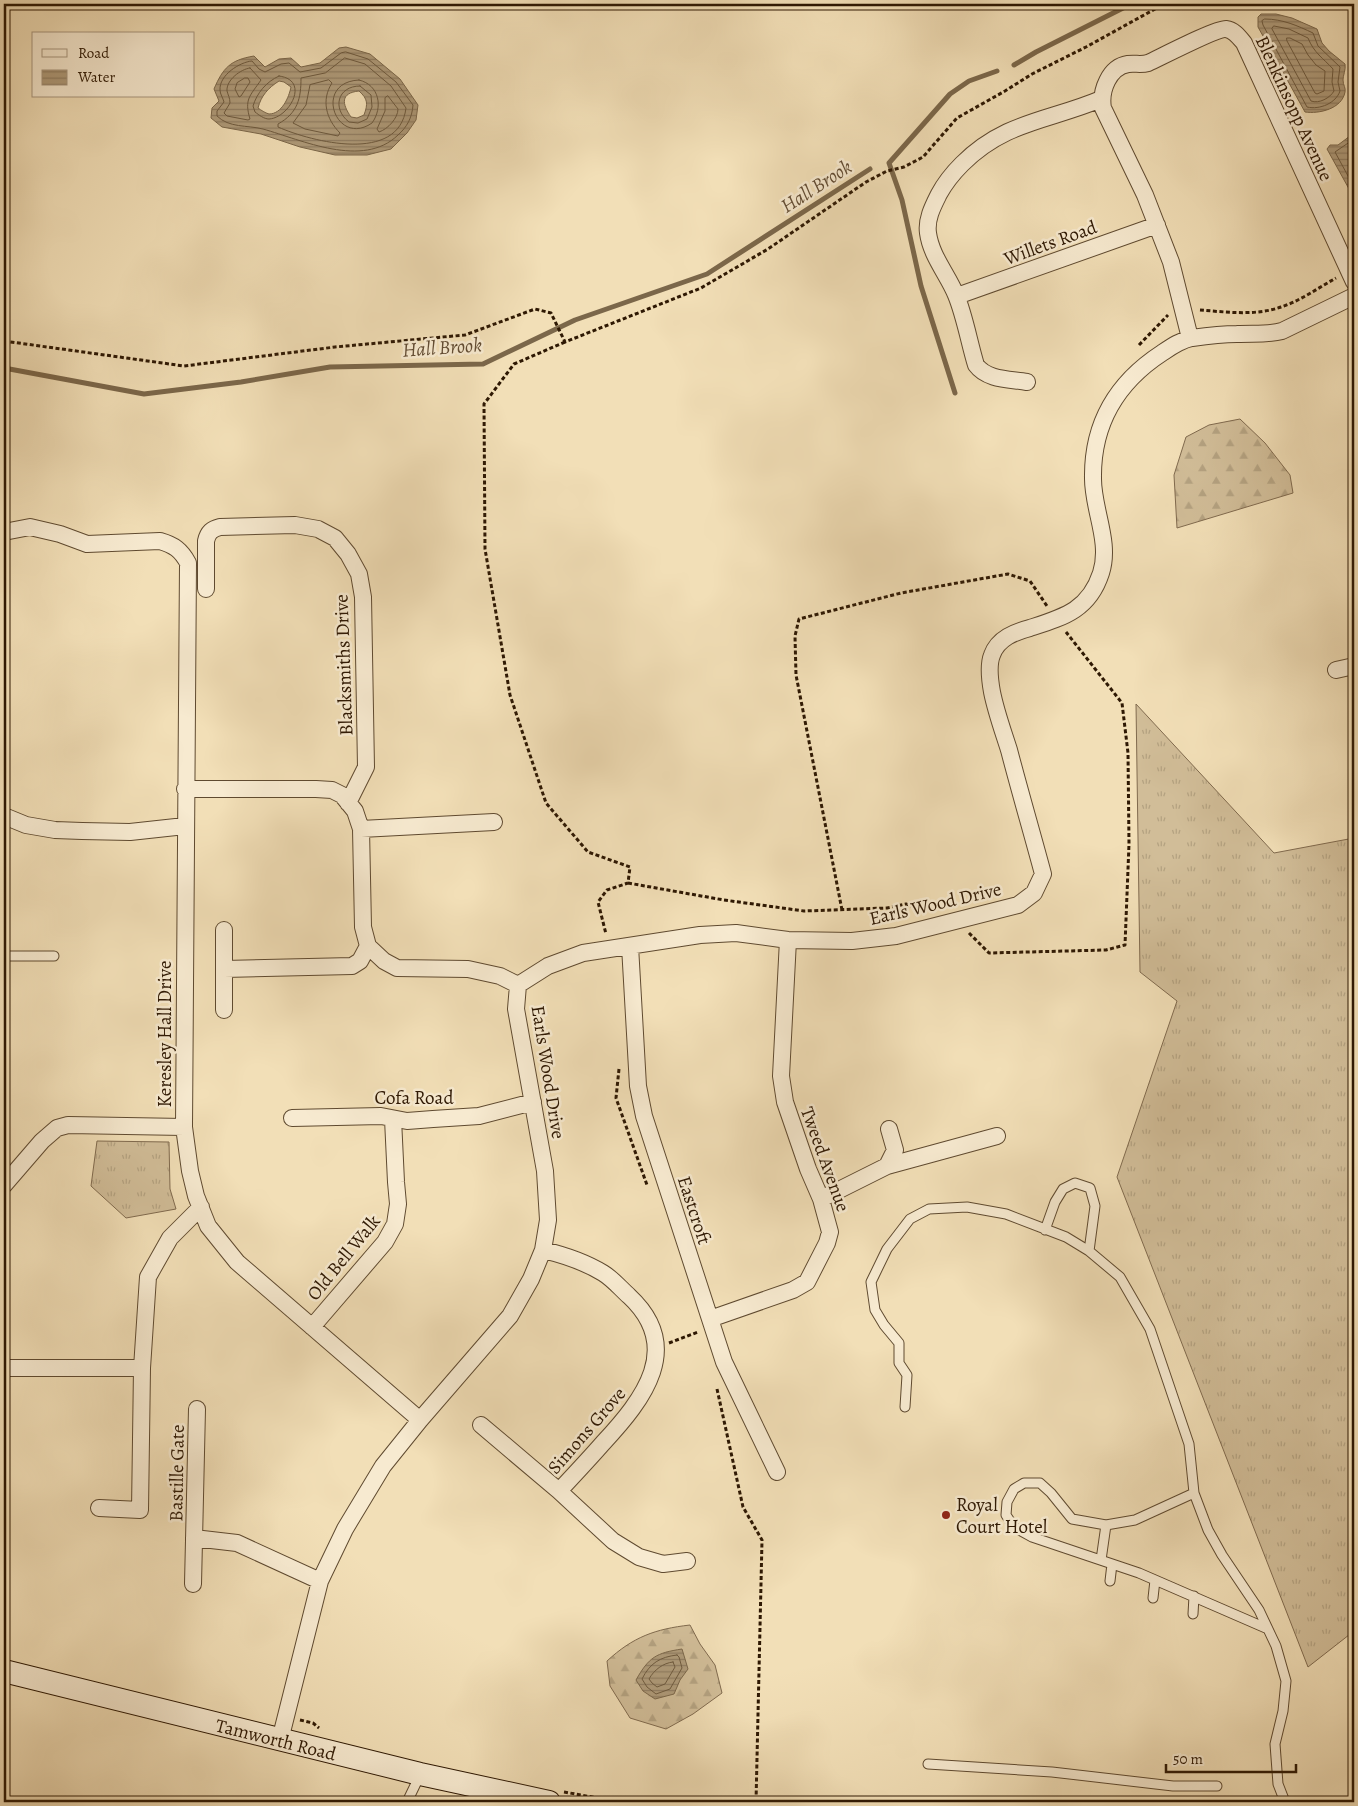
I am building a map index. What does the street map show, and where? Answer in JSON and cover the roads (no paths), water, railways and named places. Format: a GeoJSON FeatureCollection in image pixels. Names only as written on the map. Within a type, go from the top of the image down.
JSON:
{"type":"FeatureCollection","features":[{"type":"Feature","properties":{"kind":"main road","name":"Tamworth Road"},"geometry":{"type":"LineString","coordinates":[[4,1671],[420,1774],[549,1802]]}},
{"type":"Feature","properties":{"kind":"street","name":"Blenkinsopp Avenue"},"geometry":{"type":"LineString","coordinates":[[1102,100],[1103,90],[1120,67],[1128,64],[1141,65],[1148,63],[1215,30],[1228,29],[1238,35],[1244,43],[1352,276]]}},
{"type":"Feature","properties":{"kind":"street"},"geometry":{"type":"LineString","coordinates":[[1027,382],[990,376],[980,371],[976,365],[957,296],[933,249],[928,234],[929,218],[932,207],[949,178],[988,142],[1018,126],[1074,111],[1102,100],[1103,108],[1146,195],[1171,262],[1190,338]]}},
{"type":"Feature","properties":{"kind":"street","name":"Willets Road"},"geometry":{"type":"LineString","coordinates":[[957,296],[1156,224]]}},
{"type":"Feature","properties":{"kind":"street","name":"Earls Wood Drive"},"geometry":{"type":"LineString","coordinates":[[280,1740],[320,1580],[345,1529],[378,1473],[420,1420],[510,1316],[531,1279],[543,1250],[548,1220],[545,1171],[516,1009],[518,985],[548,966],[583,953],[700,935],[736,933],[788,940],[852,941],[896,936],[1018,905],[1034,892],[1043,874],[992,692],[990,657],[1004,638],[1057,620],[1083,604],[1094,588],[1105,557],[1093,480],[1095,445],[1111,403],[1139,370],[1171,347],[1190,338],[1237,334],[1271,334],[1282,331],[1354,296]]}},
{"type":"Feature","properties":{"kind":"street","name":"Blacksmiths Drive"},"geometry":{"type":"LineString","coordinates":[[206,589],[206,540],[208,534],[213,529],[220,527],[295,525],[318,529],[335,538],[348,554],[359,574],[363,597],[366,767],[348,803]]}},
{"type":"Feature","properties":{"kind":"street","name":"Keresley Hall Drive"},"geometry":{"type":"LineString","coordinates":[[4,532],[30,527],[60,534],[87,544],[160,542],[171,544],[182,552],[188,563],[184,1128],[190,1172],[208,1226],[237,1262],[420,1420]]}},
{"type":"Feature","properties":{"kind":"street"},"geometry":{"type":"LineString","coordinates":[[1336,670],[1354,666]]}},
{"type":"Feature","properties":{"kind":"street"},"geometry":{"type":"LineString","coordinates":[[185,789],[332,790],[342,795],[355,811],[361,828],[363,927],[368,946],[384,961],[397,968],[468,969],[500,976],[518,985]]}},
{"type":"Feature","properties":{"kind":"street"},"geometry":{"type":"LineString","coordinates":[[4,816],[26,825],[55,830],[130,832],[185,826]]}},
{"type":"Feature","properties":{"kind":"street"},"geometry":{"type":"LineString","coordinates":[[361,828],[494,822]]}},
{"type":"Feature","properties":{"kind":"street"},"geometry":{"type":"LineString","coordinates":[[224,930],[224,1010]]}},
{"type":"Feature","properties":{"kind":"street","name":"Tweed Avenue"},"geometry":{"type":"LineString","coordinates":[[705,1325],[793,1290],[807,1282],[827,1243],[830,1232],[821,1199],[784,1102],[781,1076],[788,940]]}},
{"type":"Feature","properties":{"kind":"street"},"geometry":{"type":"LineString","coordinates":[[224,969],[352,966],[360,961],[368,946]]}},
{"type":"Feature","properties":{"kind":"street","name":"Eastcroft"},"geometry":{"type":"LineString","coordinates":[[630,946],[638,1086],[644,1116],[705,1325],[777,1472]]}},
{"type":"Feature","properties":{"kind":"street","name":"Cofa Road"},"geometry":{"type":"LineString","coordinates":[[292,1118],[381,1116],[407,1121],[479,1116],[533,1102]]}},
{"type":"Feature","properties":{"kind":"street","name":"Old Bell Walk"},"geometry":{"type":"LineString","coordinates":[[312,1326],[385,1242],[395,1224],[398,1204],[393,1119]]}},
{"type":"Feature","properties":{"kind":"street"},"geometry":{"type":"LineString","coordinates":[[4,1185],[42,1141],[56,1128],[68,1126],[184,1128]]}},
{"type":"Feature","properties":{"kind":"street"},"geometry":{"type":"LineString","coordinates":[[887,1166],[895,1150],[889,1129]]}},
{"type":"Feature","properties":{"kind":"street"},"geometry":{"type":"LineString","coordinates":[[821,1199],[887,1166],[997,1136]]}},
{"type":"Feature","properties":{"kind":"street"},"geometry":{"type":"LineString","coordinates":[[99,1508],[140,1510],[142,1368],[148,1277],[170,1238],[201,1207]]}},
{"type":"Feature","properties":{"kind":"street","name":"Simons Grove"},"geometry":{"type":"LineString","coordinates":[[543,1250],[579,1261],[605,1274],[639,1305],[654,1332],[656,1349],[655,1368],[644,1393],[622,1423],[559,1491]]}},
{"type":"Feature","properties":{"kind":"street"},"geometry":{"type":"LineString","coordinates":[[4,1368],[142,1368]]}},
{"type":"Feature","properties":{"kind":"street","name":"Bastille Gate"},"geometry":{"type":"LineString","coordinates":[[193,1584],[197,1409]]}},
{"type":"Feature","properties":{"kind":"street","name":"Simons Grove"},"geometry":{"type":"LineString","coordinates":[[481,1425],[559,1491],[613,1541],[639,1557],[663,1564],[687,1561]]}},
{"type":"Feature","properties":{"kind":"street","name":"Bastille Gate"},"geometry":{"type":"LineString","coordinates":[[194,1538],[237,1543],[320,1580]]}},
{"type":"Feature","properties":{"kind":"lane"},"geometry":{"type":"LineString","coordinates":[[4,956],[54,956]]}},
{"type":"Feature","properties":{"kind":"lane"},"geometry":{"type":"LineString","coordinates":[[1045,1230],[1055,1202],[1063,1189],[1075,1183],[1090,1188],[1095,1206],[1089,1251]]}},
{"type":"Feature","properties":{"kind":"lane"},"geometry":{"type":"LineString","coordinates":[[904,1407],[907,1375],[898,1364],[899,1343],[884,1325],[875,1310],[872,1282],[886,1249],[910,1219],[929,1209],[967,1207],[1006,1214],[1066,1237],[1089,1251],[1120,1277],[1150,1329],[1189,1444],[1194,1493],[1208,1530],[1222,1555],[1259,1610],[1276,1646],[1286,1681],[1283,1711],[1275,1744],[1278,1784],[1285,1802]]}},
{"type":"Feature","properties":{"kind":"lane"},"geometry":{"type":"LineString","coordinates":[[1194,1493],[1135,1520],[1106,1525],[1072,1519],[1051,1493],[1040,1483],[1024,1483],[1014,1489],[1007,1502],[1006,1514],[1014,1527],[1032,1537],[1155,1580],[1268,1629]]}},
{"type":"Feature","properties":{"kind":"lane"},"geometry":{"type":"LineString","coordinates":[[1101,1560],[1106,1525]]}},
{"type":"Feature","properties":{"kind":"lane"},"geometry":{"type":"LineString","coordinates":[[1110,1581],[1112,1564]]}},
{"type":"Feature","properties":{"kind":"lane"},"geometry":{"type":"LineString","coordinates":[[1152,1598],[1155,1580]]}},
{"type":"Feature","properties":{"kind":"lane"},"geometry":{"type":"LineString","coordinates":[[1193,1614],[1194,1596]]}},
{"type":"Feature","properties":{"kind":"lane"},"geometry":{"type":"LineString","coordinates":[[928,1764],[1052,1772],[1173,1786],[1217,1786]]}},
{"type":"Feature","properties":{"kind":"lane"},"geometry":{"type":"LineString","coordinates":[[407,1802],[420,1774]]}},
{"type":"Feature","properties":{"kind":"water"},"geometry":{"type":"Polygon","coordinates":[[[1261,14],[1276,14],[1292,18],[1317,29],[1322,43],[1345,64],[1343,80],[1345,92],[1339,103],[1323,111],[1305,112],[1258,27],[1258,17],[1261,14]]]}},
{"type":"Feature","properties":{"kind":"water"},"geometry":{"type":"Polygon","coordinates":[[[346,47],[370,54],[400,79],[418,105],[416,120],[407,133],[391,149],[367,155],[335,155],[300,147],[261,134],[222,127],[211,118],[212,108],[219,101],[214,89],[224,70],[233,63],[254,56],[265,67],[279,59],[291,58],[301,67],[320,63],[339,48],[346,47]],[[279,81],[272,86],[259,104],[258,108],[268,114],[278,111],[289,95],[291,87],[279,81]],[[359,91],[348,94],[344,100],[351,117],[357,118],[364,115],[367,105],[366,99],[359,91]]]}},
{"type":"Feature","properties":{"kind":"water"},"geometry":{"type":"Polygon","coordinates":[[[1354,133],[1354,198],[1327,149],[1330,145],[1338,145],[1354,133]]]}},
{"type":"Feature","properties":{"kind":"water"},"geometry":{"type":"Polygon","coordinates":[[[682,1649],[688,1669],[680,1680],[674,1694],[655,1699],[643,1691],[636,1680],[649,1661],[666,1652],[682,1649]]]}},
{"type":"Feature","properties":{"kind":"waterway","name":"Hall Brook"},"geometry":{"type":"LineString","coordinates":[[1014,65],[1131,4]]}},
{"type":"Feature","properties":{"kind":"waterway"},"geometry":{"type":"LineString","coordinates":[[955,393],[921,286],[902,200],[889,163],[950,94],[969,81],[997,71]]}},
{"type":"Feature","properties":{"kind":"waterway","name":"Hall Brook"},"geometry":{"type":"LineString","coordinates":[[4,368],[144,394],[241,382],[330,367],[483,364],[575,320],[707,274],[870,169]]}},
{"type":"Feature","properties":{"kind":"place","name":"Royal Court Hotel"},"geometry":{"type":"Point","coordinates":[946,1515]}}]}
